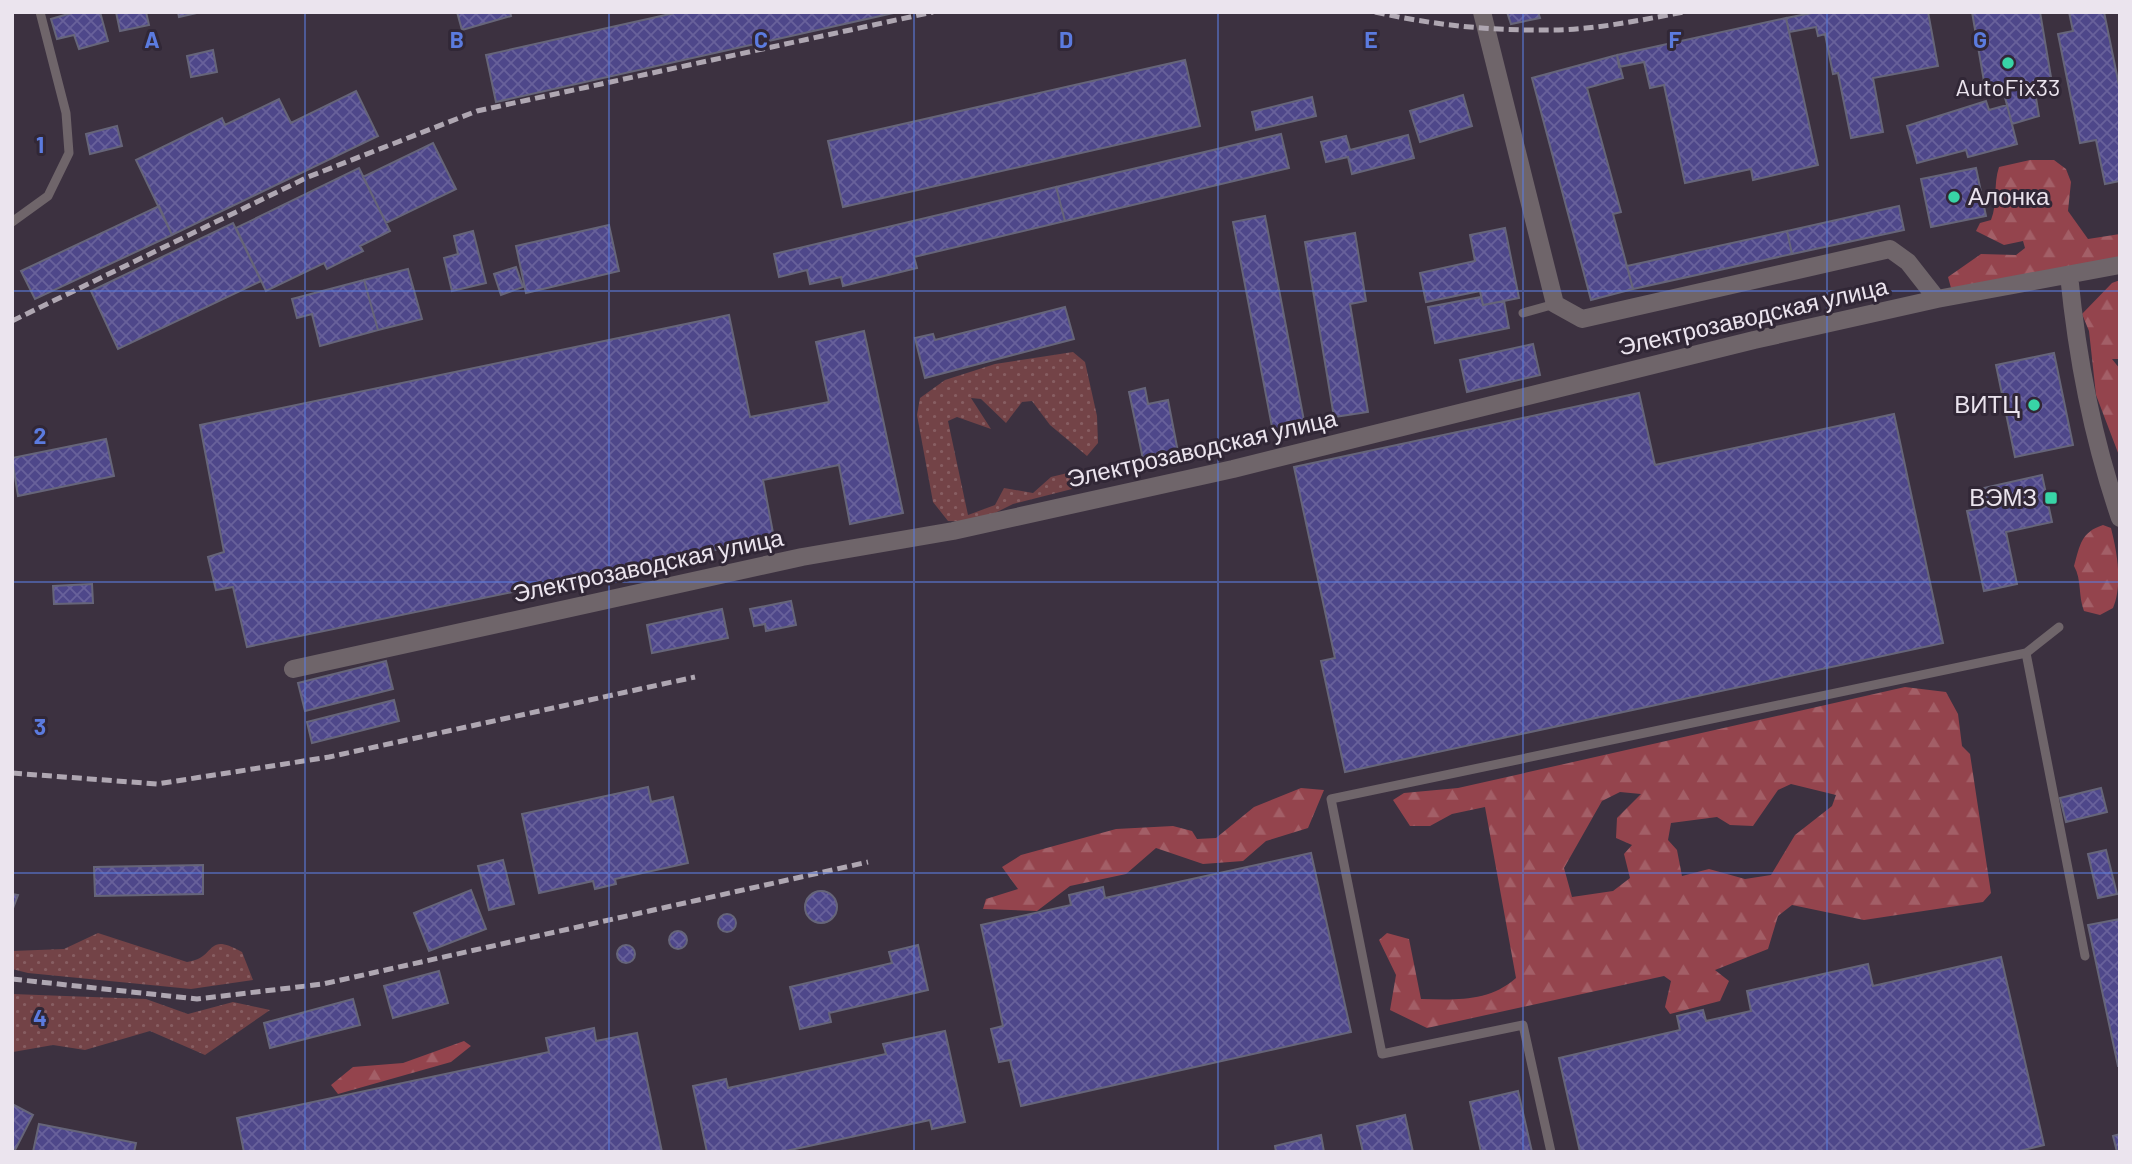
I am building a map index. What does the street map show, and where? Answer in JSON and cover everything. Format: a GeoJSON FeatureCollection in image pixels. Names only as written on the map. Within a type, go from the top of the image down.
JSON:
{"type":"FeatureCollection","features":[{"type":"Feature","properties":{"kind":"street"},"geometry":{"type":"LineString","coordinates":[[1482,12],[1555,304],[1582,319],[1890,249],[1908,262],[1937,299]]}},
{"type":"Feature","properties":{"kind":"street","name":"Электрозаводская улица"},"geometry":{"type":"LineString","coordinates":[[293,669],[802,557],[953,531],[1233,469],[1754,340],[1937,299],[2120,265]]}},
{"type":"Feature","properties":{"kind":"street"},"geometry":{"type":"LineString","coordinates":[[2069,275],[2074,330],[2105,475],[2120,518]]}},
{"type":"Feature","properties":{"kind":"lane"},"geometry":{"type":"LineString","coordinates":[[12,222],[48,196],[69,153],[66,113],[40,12]]}},
{"type":"Feature","properties":{"kind":"lane"},"geometry":{"type":"LineString","coordinates":[[1523,313],[1555,304]]}},
{"type":"Feature","properties":{"kind":"lane"},"geometry":{"type":"LineString","coordinates":[[1551,1152],[1523,1026],[1382,1054],[1331,799],[2026,653],[2059,627]]}},
{"type":"Feature","properties":{"kind":"lane"},"geometry":{"type":"LineString","coordinates":[[2026,653],[2085,956]]}},
{"type":"Feature","properties":{"kind":"shaded area"},"geometry":{"type":"Polygon","coordinates":[[[1073,352],[1085,362],[1097,416],[1098,443],[1087,456],[1050,425],[1032,401],[1022,402],[1006,423],[981,399],[971,398],[991,429],[957,417],[948,421],[968,515],[995,505],[1004,488],[1033,493],[1051,477],[1084,469],[1092,478],[1072,489],[1013,504],[977,522],[948,521],[933,502],[917,415],[920,398],[945,380],[995,364],[1073,352]]]}},
{"type":"Feature","properties":{"kind":"shaded area"},"geometry":{"type":"Polygon","coordinates":[[[98,933],[187,962],[197,960],[216,945],[230,946],[242,952],[253,980],[191,989],[28,973],[12,969],[12,951],[64,949],[98,933]]]}},
{"type":"Feature","properties":{"kind":"shaded area"},"geometry":{"type":"Polygon","coordinates":[[[12,994],[146,999],[188,1014],[233,1002],[270,1010],[205,1055],[150,1031],[85,1050],[53,1045],[13,1052],[12,994]]]}},
{"type":"Feature","properties":{"kind":"green space"},"geometry":{"type":"Polygon","coordinates":[[[2030,160],[2054,160],[2066,169],[2071,182],[2068,211],[2088,239],[2120,234],[2120,259],[1951,288],[1948,277],[1981,254],[2016,255],[2025,248],[2023,241],[2004,245],[1976,231],[1980,223],[1991,220],[1999,167],[2030,160]]]}},
{"type":"Feature","properties":{"kind":"green space"},"geometry":{"type":"Polygon","coordinates":[[[2120,280],[2120,359],[2112,359],[2120,369],[2120,458],[2096,395],[2089,331],[2082,314],[2112,283],[2120,280]]]}},
{"type":"Feature","properties":{"kind":"green space"},"geometry":{"type":"Polygon","coordinates":[[[2103,525],[2111,528],[2117,558],[2118,589],[2113,608],[2100,615],[2084,611],[2074,566],[2086,536],[2103,525]]]}},
{"type":"Feature","properties":{"kind":"green space"},"geometry":{"type":"Polygon","coordinates":[[[1905,687],[1946,692],[1958,714],[1962,746],[1970,754],[1991,893],[1983,902],[1864,920],[1792,905],[1778,916],[1768,949],[1715,970],[1729,981],[1720,1001],[1670,1014],[1665,1007],[1671,981],[1664,976],[1427,1028],[1390,1010],[1396,975],[1379,940],[1387,933],[1409,939],[1421,999],[1471,998],[1495,992],[1516,978],[1485,807],[1452,814],[1430,826],[1410,826],[1393,800],[1404,793],[1458,788],[1905,687]],[[1791,784],[1778,790],[1753,826],[1730,825],[1717,817],[1671,823],[1668,840],[1677,850],[1682,876],[1709,869],[1745,879],[1771,875],[1795,835],[1832,806],[1836,795],[1791,784]],[[1620,792],[1602,801],[1564,868],[1572,897],[1613,891],[1630,878],[1624,854],[1632,845],[1616,838],[1617,818],[1641,794],[1620,792]]]}},
{"type":"Feature","properties":{"kind":"green space"},"geometry":{"type":"Polygon","coordinates":[[[1301,788],[1324,790],[1308,828],[1266,841],[1243,861],[1203,864],[1156,848],[1126,874],[1070,886],[1037,911],[983,909],[986,899],[1018,889],[1002,867],[1021,855],[1116,829],[1173,826],[1192,831],[1197,839],[1216,838],[1254,807],[1301,788]]]}},
{"type":"Feature","properties":{"kind":"green space"},"geometry":{"type":"Polygon","coordinates":[[[464,1041],[471,1046],[451,1062],[338,1094],[331,1085],[353,1067],[403,1063],[464,1041]]]}},
{"type":"Feature","properties":{"kind":"building"},"geometry":{"type":"Polygon","coordinates":[[[75,12],[100,12],[108,41],[79,49],[74,35],[57,39],[51,19],[75,12]]]}},
{"type":"Feature","properties":{"kind":"building"},"geometry":{"type":"Polygon","coordinates":[[[116,12],[146,12],[149,25],[120,31],[116,12]]]}},
{"type":"Feature","properties":{"kind":"building"},"geometry":{"type":"Polygon","coordinates":[[[178,12],[197,12],[197,13],[179,17],[178,12]]]}},
{"type":"Feature","properties":{"kind":"building"},"geometry":{"type":"Polygon","coordinates":[[[457,12],[510,12],[511,16],[462,30],[457,12]]]}},
{"type":"Feature","properties":{"kind":"building"},"geometry":{"type":"Polygon","coordinates":[[[679,12],[898,12],[496,102],[486,55],[679,12]]]}},
{"type":"Feature","properties":{"kind":"building"},"geometry":{"type":"Polygon","coordinates":[[[1507,12],[1538,12],[1540,18],[1511,24],[1507,12]]]}},
{"type":"Feature","properties":{"kind":"building"},"geometry":{"type":"Polygon","coordinates":[[[1817,12],[1928,12],[1938,66],[1873,78],[1883,132],[1851,138],[1838,73],[1833,74],[1825,34],[1818,36],[1816,27],[1789,32],[1786,18],[1817,12]]]}},
{"type":"Feature","properties":{"kind":"building"},"geometry":{"type":"Polygon","coordinates":[[[1972,12],[2040,12],[2052,83],[2034,86],[2039,116],[2012,124],[2003,90],[1986,93],[1972,12]]]}},
{"type":"Feature","properties":{"kind":"building"},"geometry":{"type":"Polygon","coordinates":[[[2069,12],[2104,12],[2120,90],[2120,181],[2105,184],[2096,140],[2080,143],[2058,34],[2073,31],[2069,12]]]}},
{"type":"Feature","properties":{"kind":"building"},"geometry":{"type":"Polygon","coordinates":[[[1786,18],[1818,165],[1753,180],[1751,169],[1685,183],[1664,85],[1650,88],[1644,62],[1619,67],[1617,55],[1786,18]]]}},
{"type":"Feature","properties":{"kind":"building"},"geometry":{"type":"Polygon","coordinates":[[[213,50],[217,72],[191,77],[187,56],[213,50]]]}},
{"type":"Feature","properties":{"kind":"building"},"geometry":{"type":"Polygon","coordinates":[[[1617,55],[1623,78],[1587,88],[1621,212],[1613,214],[1633,289],[1591,300],[1532,78],[1617,55]]]}},
{"type":"Feature","properties":{"kind":"building"},"geometry":{"type":"Polygon","coordinates":[[[1185,60],[1200,126],[843,207],[828,141],[1185,60]]]}},
{"type":"Feature","properties":{"kind":"building"},"geometry":{"type":"Polygon","coordinates":[[[356,91],[378,136],[172,235],[136,160],[222,118],[225,125],[279,99],[291,123],[356,91]]]}},
{"type":"Feature","properties":{"kind":"building"},"geometry":{"type":"Polygon","coordinates":[[[1463,95],[1472,126],[1420,142],[1410,111],[1463,95]]]}},
{"type":"Feature","properties":{"kind":"building"},"geometry":{"type":"Polygon","coordinates":[[[1312,97],[1316,116],[1256,130],[1252,112],[1312,97]]]}},
{"type":"Feature","properties":{"kind":"building"},"geometry":{"type":"Polygon","coordinates":[[[1986,101],[1989,110],[2007,105],[2017,144],[1968,157],[1966,150],[1917,163],[1907,126],[1986,101]]]}},
{"type":"Feature","properties":{"kind":"building"},"geometry":{"type":"Polygon","coordinates":[[[117,126],[122,146],[90,154],[86,134],[117,126]]]}},
{"type":"Feature","properties":{"kind":"building"},"geometry":{"type":"Polygon","coordinates":[[[1281,134],[1289,168],[1065,221],[1056,187],[1281,134]]]}},
{"type":"Feature","properties":{"kind":"building"},"geometry":{"type":"Polygon","coordinates":[[[1408,135],[1414,158],[1352,174],[1348,157],[1326,162],[1321,142],[1346,136],[1350,150],[1408,135]]]}},
{"type":"Feature","properties":{"kind":"building"},"geometry":{"type":"Polygon","coordinates":[[[433,143],[456,189],[386,223],[363,177],[433,143]]]}},
{"type":"Feature","properties":{"kind":"building"},"geometry":{"type":"Polygon","coordinates":[[[359,168],[390,231],[360,246],[363,251],[327,269],[324,263],[266,291],[236,228],[359,168]]]}},
{"type":"Feature","properties":{"kind":"building","name":"Алонка"},"geometry":{"type":"Polygon","coordinates":[[[1976,168],[1986,216],[1931,227],[1921,179],[1976,168]]]}},
{"type":"Feature","properties":{"kind":"building"},"geometry":{"type":"Polygon","coordinates":[[[1056,187],[1065,221],[914,257],[917,268],[843,286],[841,277],[810,284],[807,270],[779,277],[774,254],[1056,187]]]}},
{"type":"Feature","properties":{"kind":"building"},"geometry":{"type":"Polygon","coordinates":[[[159,206],[172,235],[35,299],[21,271],[159,206]]]}},
{"type":"Feature","properties":{"kind":"building"},"geometry":{"type":"Polygon","coordinates":[[[1899,206],[1904,230],[1792,254],[1787,231],[1899,206]]]}},
{"type":"Feature","properties":{"kind":"building"},"geometry":{"type":"Polygon","coordinates":[[[1265,216],[1305,426],[1273,432],[1233,222],[1265,216]]]}},
{"type":"Feature","properties":{"kind":"building"},"geometry":{"type":"Polygon","coordinates":[[[233,223],[261,281],[118,349],[91,291],[233,223]]]}},
{"type":"Feature","properties":{"kind":"building"},"geometry":{"type":"Polygon","coordinates":[[[609,225],[619,271],[526,293],[516,246],[609,225]]]}},
{"type":"Feature","properties":{"kind":"building"},"geometry":{"type":"Polygon","coordinates":[[[1505,228],[1519,298],[1483,305],[1480,291],[1426,302],[1420,273],[1475,261],[1470,235],[1505,228]]]}},
{"type":"Feature","properties":{"kind":"building"},"geometry":{"type":"Polygon","coordinates":[[[473,231],[486,283],[452,291],[444,258],[458,254],[454,236],[473,231]]]}},
{"type":"Feature","properties":{"kind":"building"},"geometry":{"type":"Polygon","coordinates":[[[1787,231],[1792,254],[1633,289],[1627,266],[1787,231]]]}},
{"type":"Feature","properties":{"kind":"building"},"geometry":{"type":"Polygon","coordinates":[[[1355,233],[1366,301],[1350,304],[1368,412],[1334,417],[1305,242],[1355,233]]]}},
{"type":"Feature","properties":{"kind":"building"},"geometry":{"type":"Polygon","coordinates":[[[516,267],[523,287],[501,295],[494,274],[516,267]]]}},
{"type":"Feature","properties":{"kind":"building"},"geometry":{"type":"Polygon","coordinates":[[[408,269],[422,319],[378,330],[364,280],[408,269]]]}},
{"type":"Feature","properties":{"kind":"building"},"geometry":{"type":"Polygon","coordinates":[[[364,280],[378,330],[320,346],[312,314],[297,318],[292,299],[364,280]]]}},
{"type":"Feature","properties":{"kind":"building"},"geometry":{"type":"Polygon","coordinates":[[[1481,297],[1483,305],[1504,301],[1509,328],[1435,343],[1428,307],[1481,297]]]}},
{"type":"Feature","properties":{"kind":"building"},"geometry":{"type":"Polygon","coordinates":[[[1065,307],[1074,339],[925,378],[915,338],[933,334],[935,340],[1065,307]]]}},
{"type":"Feature","properties":{"kind":"building"},"geometry":{"type":"Polygon","coordinates":[[[729,315],[750,417],[829,402],[816,342],[864,331],[903,513],[850,524],[839,465],[763,480],[774,538],[247,647],[233,587],[216,590],[208,557],[224,552],[200,425],[729,315]]]}},
{"type":"Feature","properties":{"kind":"building"},"geometry":{"type":"Polygon","coordinates":[[[1533,344],[1540,375],[1467,392],[1460,360],[1533,344]]]}},
{"type":"Feature","properties":{"kind":"building","name":"ВИТЦ"},"geometry":{"type":"Polygon","coordinates":[[[2054,353],[2073,445],[2015,457],[1996,365],[2054,353]]]}},
{"type":"Feature","properties":{"kind":"building"},"geometry":{"type":"Polygon","coordinates":[[[1145,388],[1148,404],[1168,400],[1178,452],[1143,459],[1129,392],[1145,388]]]}},
{"type":"Feature","properties":{"kind":"building"},"geometry":{"type":"Polygon","coordinates":[[[1639,393],[1655,465],[1894,414],[1943,643],[1345,772],[1321,661],[1335,658],[1294,467],[1639,393]]]}},
{"type":"Feature","properties":{"kind":"building"},"geometry":{"type":"Polygon","coordinates":[[[106,439],[114,476],[18,496],[12,458],[106,439]]]}},
{"type":"Feature","properties":{"kind":"building"},"geometry":{"type":"Polygon","coordinates":[[[2042,475],[2052,522],[2006,532],[2017,584],[1984,591],[1967,511],[1988,506],[1984,488],[2042,475]]]}},
{"type":"Feature","properties":{"kind":"building"},"geometry":{"type":"Polygon","coordinates":[[[92,584],[93,603],[54,604],[53,586],[92,584]]]}},
{"type":"Feature","properties":{"kind":"building"},"geometry":{"type":"Polygon","coordinates":[[[791,601],[796,625],[766,631],[765,624],[754,626],[750,609],[791,601]]]}},
{"type":"Feature","properties":{"kind":"building"},"geometry":{"type":"Polygon","coordinates":[[[722,609],[728,638],[652,653],[647,625],[722,609]]]}},
{"type":"Feature","properties":{"kind":"building"},"geometry":{"type":"Polygon","coordinates":[[[386,661],[393,689],[305,711],[298,683],[386,661]]]}},
{"type":"Feature","properties":{"kind":"building"},"geometry":{"type":"Polygon","coordinates":[[[394,700],[399,721],[312,743],[307,722],[394,700]]]}},
{"type":"Feature","properties":{"kind":"building"},"geometry":{"type":"Polygon","coordinates":[[[648,787],[651,802],[673,797],[688,863],[615,879],[616,884],[595,889],[593,881],[539,893],[522,814],[648,787]]]}},
{"type":"Feature","properties":{"kind":"building"},"geometry":{"type":"Polygon","coordinates":[[[2101,788],[2107,812],[2066,822],[2060,798],[2101,788]]]}},
{"type":"Feature","properties":{"kind":"building"},"geometry":{"type":"Polygon","coordinates":[[[2106,850],[2117,894],[2098,898],[2088,854],[2106,850]]]}},
{"type":"Feature","properties":{"kind":"building"},"geometry":{"type":"Polygon","coordinates":[[[1311,853],[1351,1032],[1021,1106],[1010,1060],[999,1062],[991,1029],[1003,1026],[981,925],[1071,905],[1069,895],[1103,887],[1105,898],[1311,853]]]}},
{"type":"Feature","properties":{"kind":"building"},"geometry":{"type":"Polygon","coordinates":[[[503,860],[514,904],[489,910],[478,866],[503,860]]]}},
{"type":"Feature","properties":{"kind":"building"},"geometry":{"type":"Polygon","coordinates":[[[203,865],[203,894],[95,896],[94,867],[203,865]]]}},
{"type":"Feature","properties":{"kind":"building"},"geometry":{"type":"Polygon","coordinates":[[[471,890],[486,929],[429,951],[414,913],[471,890]]]}},
{"type":"Feature","properties":{"kind":"building"},"geometry":{"type":"Polygon","coordinates":[[[821,891],[832,896],[837,907],[832,918],[821,923],[810,918],[805,907],[810,896],[821,891]]]}},
{"type":"Feature","properties":{"kind":"building"},"geometry":{"type":"Polygon","coordinates":[[[12,894],[18,895],[12,911],[12,894]]]}},
{"type":"Feature","properties":{"kind":"building"},"geometry":{"type":"Polygon","coordinates":[[[723,914],[731,914],[736,923],[734,930],[723,932],[718,927],[718,919],[723,914]]]}},
{"type":"Feature","properties":{"kind":"building"},"geometry":{"type":"Polygon","coordinates":[[[2120,919],[2120,1066],[2118,1066],[2088,925],[2120,919]]]}},
{"type":"Feature","properties":{"kind":"building"},"geometry":{"type":"Polygon","coordinates":[[[674,931],[682,931],[687,940],[685,947],[674,949],[669,944],[669,936],[674,931]]]}},
{"type":"Feature","properties":{"kind":"building"},"geometry":{"type":"Polygon","coordinates":[[[622,945],[630,945],[635,954],[633,961],[622,963],[617,958],[617,950],[622,945]]]}},
{"type":"Feature","properties":{"kind":"building"},"geometry":{"type":"Polygon","coordinates":[[[918,945],[928,990],[829,1013],[831,1022],[800,1029],[790,987],[892,963],[889,952],[918,945]]]}},
{"type":"Feature","properties":{"kind":"building"},"geometry":{"type":"Polygon","coordinates":[[[2001,957],[2044,1145],[2015,1152],[1580,1152],[1559,1058],[1680,1030],[1677,1016],[1703,1010],[1706,1021],[1751,1011],[1747,991],[1868,964],[1873,986],[2001,957]]]}},
{"type":"Feature","properties":{"kind":"building"},"geometry":{"type":"Polygon","coordinates":[[[439,971],[448,1003],[393,1018],[384,986],[439,971]]]}},
{"type":"Feature","properties":{"kind":"building"},"geometry":{"type":"Polygon","coordinates":[[[353,999],[360,1025],[270,1048],[264,1023],[353,999]]]}},
{"type":"Feature","properties":{"kind":"building"},"geometry":{"type":"Polygon","coordinates":[[[594,1028],[596,1041],[637,1033],[662,1152],[244,1152],[237,1118],[549,1052],[546,1038],[594,1028]]]}},
{"type":"Feature","properties":{"kind":"building"},"geometry":{"type":"Polygon","coordinates":[[[945,1031],[965,1122],[932,1129],[930,1120],[781,1152],[707,1152],[693,1086],[726,1079],[728,1088],[886,1054],[883,1044],[945,1031]]]}},
{"type":"Feature","properties":{"kind":"building"},"geometry":{"type":"Polygon","coordinates":[[[1518,1091],[1532,1152],[1481,1152],[1470,1102],[1518,1091]]]}},
{"type":"Feature","properties":{"kind":"building"},"geometry":{"type":"Polygon","coordinates":[[[12,1104],[33,1115],[14,1152],[12,1152],[12,1104]]]}},
{"type":"Feature","properties":{"kind":"building"},"geometry":{"type":"Polygon","coordinates":[[[1405,1115],[1413,1152],[1363,1152],[1357,1126],[1405,1115]]]}},
{"type":"Feature","properties":{"kind":"building"},"geometry":{"type":"Polygon","coordinates":[[[39,1124],[136,1143],[134,1152],[33,1152],[39,1124]]]}},
{"type":"Feature","properties":{"kind":"building"},"geometry":{"type":"Polygon","coordinates":[[[2120,1134],[2120,1152],[2117,1152],[2113,1136],[2120,1134]]]}},
{"type":"Feature","properties":{"kind":"building"},"geometry":{"type":"Polygon","coordinates":[[[1321,1135],[1324,1152],[1276,1152],[1275,1146],[1321,1135]]]}},
{"type":"Feature","properties":{"kind":"railway"},"geometry":{"type":"LineString","coordinates":[[12,321],[308,177],[477,111],[933,12]]}},
{"type":"Feature","properties":{"kind":"railway"},"geometry":{"type":"LineString","coordinates":[[1375,12],[1440,24],[1529,30],[1567,30],[1684,12]]}},
{"type":"Feature","properties":{"kind":"railway"},"geometry":{"type":"LineString","coordinates":[[12,773],[157,784],[329,757],[695,677]]}},
{"type":"Feature","properties":{"kind":"railway"},"geometry":{"type":"LineString","coordinates":[[12,979],[197,999],[323,984],[868,862]]}},
{"type":"Feature","properties":{"kind":"place","name":"AutoFix33"},"geometry":{"type":"Point","coordinates":[2008,63]}},
{"type":"Feature","properties":{"kind":"place","name":"Алонка"},"geometry":{"type":"Point","coordinates":[1954,197]}},
{"type":"Feature","properties":{"kind":"place","name":"ВИТЦ"},"geometry":{"type":"Point","coordinates":[2034,405]}},
{"type":"Feature","properties":{"kind":"place","name":"ВЭМЗ"},"geometry":{"type":"Point","coordinates":[2051,498]}}]}
